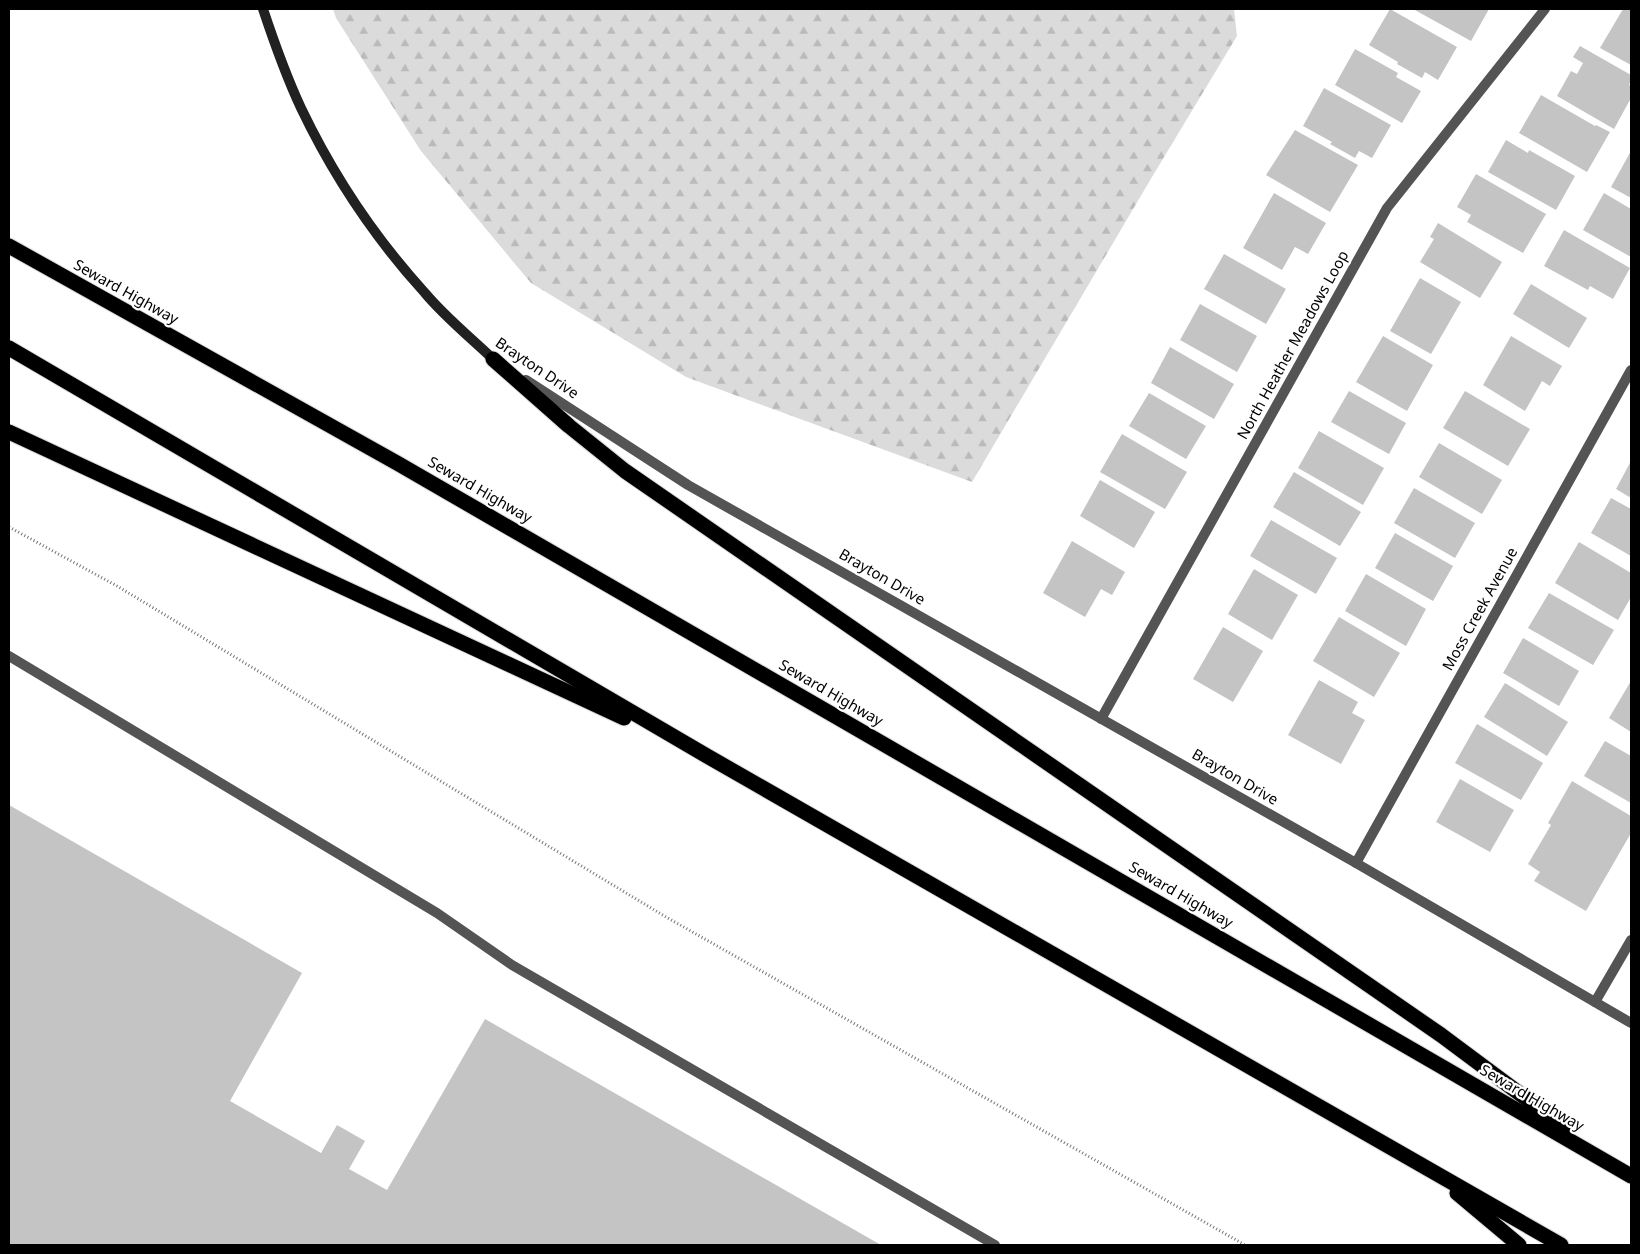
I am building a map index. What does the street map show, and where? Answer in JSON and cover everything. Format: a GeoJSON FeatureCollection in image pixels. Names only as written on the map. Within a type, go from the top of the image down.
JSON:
{"type":"FeatureCollection","features":[{"type":"Feature","properties":{"kind":"highway","name":"Seward Highway"},"geometry":{"type":"LineString","coordinates":[[9,246],[397,463],[1627,1173]]}},
{"type":"Feature","properties":{"kind":"highway"},"geometry":{"type":"LineString","coordinates":[[9,348],[707,756],[1561,1245]]}},
{"type":"Feature","properties":{"kind":"highway"},"geometry":{"type":"LineString","coordinates":[[493,359],[569,426],[625,471],[1441,1035],[1627,1173]]}},
{"type":"Feature","properties":{"kind":"highway"},"geometry":{"type":"LineString","coordinates":[[9,432],[707,756]]}},
{"type":"Feature","properties":{"kind":"highway"},"geometry":{"type":"LineString","coordinates":[[1427,1168],[1519,1245]]}},
{"type":"Feature","properties":{"kind":"main road","name":"Brayton Drive"},"geometry":{"type":"LineString","coordinates":[[263,9],[278,53],[301,107],[326,156],[357,205],[390,252],[426,294],[493,359]]}},
{"type":"Feature","properties":{"kind":"street","name":"North Heather Meadows Loop"},"geometry":{"type":"LineString","coordinates":[[1102,719],[1387,208],[1545,9]]}},
{"type":"Feature","properties":{"kind":"street","name":"Brayton Drive"},"geometry":{"type":"LineString","coordinates":[[493,359],[688,485],[1356,863],[1631,1023]]}},
{"type":"Feature","properties":{"kind":"street","name":"Moss Creek Avenue"},"geometry":{"type":"LineString","coordinates":[[1356,863],[1631,370]]}},
{"type":"Feature","properties":{"kind":"street"},"geometry":{"type":"LineString","coordinates":[[9,656],[437,913],[512,966],[995,1245]]}},
{"type":"Feature","properties":{"kind":"street"},"geometry":{"type":"LineString","coordinates":[[1595,1002],[1631,940]]}},
{"type":"Feature","properties":{"kind":"path"},"geometry":{"type":"LineString","coordinates":[[9,527],[117,586],[666,917],[1245,1245]]}},
{"type":"Feature","properties":{"kind":"green space"},"geometry":{"type":"Polygon","coordinates":[[[333,9],[1234,9],[1237,36],[972,482],[686,377],[531,283],[421,151],[336,18],[333,9]]]}},
{"type":"Feature","properties":{"kind":"building"},"geometry":{"type":"Polygon","coordinates":[[[1390,9],[1457,47],[1438,80],[1425,72],[1422,78],[1369,45],[1390,9]]]}},
{"type":"Feature","properties":{"kind":"building"},"geometry":{"type":"Polygon","coordinates":[[[1413,9],[1489,9],[1471,41],[1413,9]]]}},
{"type":"Feature","properties":{"kind":"building"},"geometry":{"type":"Polygon","coordinates":[[[1623,9],[1631,9],[1631,65],[1600,48],[1623,9]]]}},
{"type":"Feature","properties":{"kind":"building"},"geometry":{"type":"Polygon","coordinates":[[[1580,46],[1631,75],[1629,85],[1631,86],[1631,98],[1614,129],[1557,96],[1571,71],[1577,74],[1583,63],[1573,57],[1580,46]]]}},
{"type":"Feature","properties":{"kind":"building"},"geometry":{"type":"Polygon","coordinates":[[[1355,49],[1398,73],[1396,77],[1421,91],[1402,123],[1335,85],[1355,49]]]}},
{"type":"Feature","properties":{"kind":"building"},"geometry":{"type":"Polygon","coordinates":[[[1324,88],[1391,125],[1372,158],[1359,151],[1355,158],[1330,144],[1332,142],[1303,126],[1324,88]]]}},
{"type":"Feature","properties":{"kind":"building"},"geometry":{"type":"Polygon","coordinates":[[[1541,95],[1595,126],[1610,132],[1587,172],[1519,133],[1541,95]]]}},
{"type":"Feature","properties":{"kind":"building"},"geometry":{"type":"Polygon","coordinates":[[[1295,130],[1358,165],[1330,212],[1266,175],[1295,130]]]}},
{"type":"Feature","properties":{"kind":"building"},"geometry":{"type":"Polygon","coordinates":[[[1506,140],[1528,153],[1529,150],[1575,176],[1556,210],[1488,172],[1506,140]]]}},
{"type":"Feature","properties":{"kind":"building"},"geometry":{"type":"Polygon","coordinates":[[[1631,151],[1631,198],[1611,187],[1631,151]]]}},
{"type":"Feature","properties":{"kind":"building"},"geometry":{"type":"Polygon","coordinates":[[[1476,174],[1546,214],[1523,253],[1467,222],[1471,215],[1457,207],[1476,174]]]}},
{"type":"Feature","properties":{"kind":"building"},"geometry":{"type":"Polygon","coordinates":[[[1274,193],[1326,223],[1308,254],[1295,247],[1282,270],[1243,248],[1274,193]]]}},
{"type":"Feature","properties":{"kind":"building"},"geometry":{"type":"Polygon","coordinates":[[[1604,193],[1631,209],[1631,257],[1583,230],[1604,193]]]}},
{"type":"Feature","properties":{"kind":"building"},"geometry":{"type":"Polygon","coordinates":[[[1438,223],[1502,262],[1480,298],[1420,262],[1434,239],[1430,237],[1438,223]]]}},
{"type":"Feature","properties":{"kind":"building"},"geometry":{"type":"Polygon","coordinates":[[[1564,230],[1630,268],[1613,299],[1590,286],[1588,290],[1544,266],[1564,230]]]}},
{"type":"Feature","properties":{"kind":"building"},"geometry":{"type":"Polygon","coordinates":[[[1224,254],[1286,289],[1266,324],[1204,289],[1224,254]]]}},
{"type":"Feature","properties":{"kind":"building"},"geometry":{"type":"Polygon","coordinates":[[[1420,278],[1461,302],[1431,354],[1390,331],[1420,278]]]}},
{"type":"Feature","properties":{"kind":"building"},"geometry":{"type":"Polygon","coordinates":[[[1531,284],[1587,318],[1569,348],[1513,314],[1531,284]]]}},
{"type":"Feature","properties":{"kind":"building"},"geometry":{"type":"Polygon","coordinates":[[[1200,304],[1257,336],[1237,372],[1180,340],[1200,304]]]}},
{"type":"Feature","properties":{"kind":"building"},"geometry":{"type":"Polygon","coordinates":[[[1383,336],[1433,365],[1407,411],[1356,382],[1383,336]]]}},
{"type":"Feature","properties":{"kind":"building"},"geometry":{"type":"Polygon","coordinates":[[[1511,336],[1562,366],[1550,386],[1542,381],[1525,411],[1483,385],[1511,336]]]}},
{"type":"Feature","properties":{"kind":"building"},"geometry":{"type":"Polygon","coordinates":[[[1170,347],[1234,384],[1214,419],[1151,383],[1170,347]]]}},
{"type":"Feature","properties":{"kind":"building"},"geometry":{"type":"Polygon","coordinates":[[[1349,391],[1406,423],[1389,454],[1331,422],[1349,391]]]}},
{"type":"Feature","properties":{"kind":"building"},"geometry":{"type":"Polygon","coordinates":[[[1465,391],[1530,429],[1508,466],[1443,428],[1465,391]]]}},
{"type":"Feature","properties":{"kind":"building"},"geometry":{"type":"Polygon","coordinates":[[[1149,393],[1206,426],[1186,459],[1129,426],[1149,393]]]}},
{"type":"Feature","properties":{"kind":"building"},"geometry":{"type":"Polygon","coordinates":[[[1319,431],[1384,468],[1363,505],[1298,468],[1319,431]]]}},
{"type":"Feature","properties":{"kind":"building"},"geometry":{"type":"Polygon","coordinates":[[[1122,434],[1187,472],[1165,509],[1100,472],[1122,434]]]}},
{"type":"Feature","properties":{"kind":"building"},"geometry":{"type":"Polygon","coordinates":[[[1439,443],[1502,480],[1482,514],[1419,477],[1439,443]]]}},
{"type":"Feature","properties":{"kind":"building"},"geometry":{"type":"Polygon","coordinates":[[[1631,461],[1631,498],[1616,489],[1631,461]]]}},
{"type":"Feature","properties":{"kind":"building"},"geometry":{"type":"Polygon","coordinates":[[[1294,472],[1361,512],[1340,546],[1273,507],[1294,472]]]}},
{"type":"Feature","properties":{"kind":"building"},"geometry":{"type":"Polygon","coordinates":[[[1100,480],[1155,512],[1134,548],[1080,516],[1100,480]]]}},
{"type":"Feature","properties":{"kind":"building"},"geometry":{"type":"Polygon","coordinates":[[[1414,488],[1475,523],[1455,558],[1394,523],[1414,488]]]}},
{"type":"Feature","properties":{"kind":"building"},"geometry":{"type":"Polygon","coordinates":[[[1611,498],[1631,509],[1631,556],[1591,533],[1611,498]]]}},
{"type":"Feature","properties":{"kind":"building"},"geometry":{"type":"Polygon","coordinates":[[[1271,520],[1337,558],[1316,594],[1250,556],[1271,520]]]}},
{"type":"Feature","properties":{"kind":"building"},"geometry":{"type":"Polygon","coordinates":[[[1395,533],[1453,566],[1433,601],[1375,568],[1395,533]]]}},
{"type":"Feature","properties":{"kind":"building"},"geometry":{"type":"Polygon","coordinates":[[[1072,541],[1125,572],[1112,595],[1101,589],[1085,617],[1043,593],[1072,541]]]}},
{"type":"Feature","properties":{"kind":"building"},"geometry":{"type":"Polygon","coordinates":[[[1579,542],[1631,573],[1631,597],[1618,620],[1555,583],[1579,542]]]}},
{"type":"Feature","properties":{"kind":"building"},"geometry":{"type":"Polygon","coordinates":[[[1254,569],[1298,595],[1272,640],[1228,614],[1254,569]]]}},
{"type":"Feature","properties":{"kind":"building"},"geometry":{"type":"Polygon","coordinates":[[[1366,574],[1426,609],[1406,646],[1345,611],[1366,574]]]}},
{"type":"Feature","properties":{"kind":"building"},"geometry":{"type":"Polygon","coordinates":[[[1549,593],[1614,630],[1593,665],[1528,628],[1549,593]]]}},
{"type":"Feature","properties":{"kind":"building"},"geometry":{"type":"Polygon","coordinates":[[[1339,617],[1400,653],[1374,697],[1313,661],[1339,617]]]}},
{"type":"Feature","properties":{"kind":"building"},"geometry":{"type":"Polygon","coordinates":[[[1223,627],[1263,651],[1233,702],[1193,679],[1223,627]]]}},
{"type":"Feature","properties":{"kind":"building"},"geometry":{"type":"Polygon","coordinates":[[[1523,638],[1579,671],[1559,706],[1503,673],[1523,638]]]}},
{"type":"Feature","properties":{"kind":"building"},"geometry":{"type":"Polygon","coordinates":[[[1319,680],[1358,702],[1352,713],[1365,720],[1341,764],[1288,735],[1319,680]]]}},
{"type":"Feature","properties":{"kind":"building"},"geometry":{"type":"Polygon","coordinates":[[[1631,681],[1631,732],[1609,718],[1631,681]]]}},
{"type":"Feature","properties":{"kind":"building"},"geometry":{"type":"Polygon","coordinates":[[[1505,683],[1568,722],[1547,756],[1484,717],[1505,683]]]}},
{"type":"Feature","properties":{"kind":"building"},"geometry":{"type":"Polygon","coordinates":[[[1477,724],[1543,763],[1521,800],[1455,763],[1477,724]]]}},
{"type":"Feature","properties":{"kind":"building"},"geometry":{"type":"Polygon","coordinates":[[[1605,741],[1631,756],[1631,803],[1584,776],[1605,741]]]}},
{"type":"Feature","properties":{"kind":"building"},"geometry":{"type":"Polygon","coordinates":[[[1460,779],[1514,810],[1490,852],[1436,822],[1460,779]]]}},
{"type":"Feature","properties":{"kind":"building"},"geometry":{"type":"Polygon","coordinates":[[[1572,781],[1631,816],[1631,833],[1586,911],[1534,881],[1540,872],[1528,864],[1551,825],[1548,823],[1572,781]]]}},
{"type":"Feature","properties":{"kind":"building"},"geometry":{"type":"Polygon","coordinates":[[[9,805],[302,973],[230,1101],[321,1153],[337,1125],[365,1141],[349,1169],[387,1190],[485,1019],[881,1245],[9,1245],[9,805]]]}}]}
